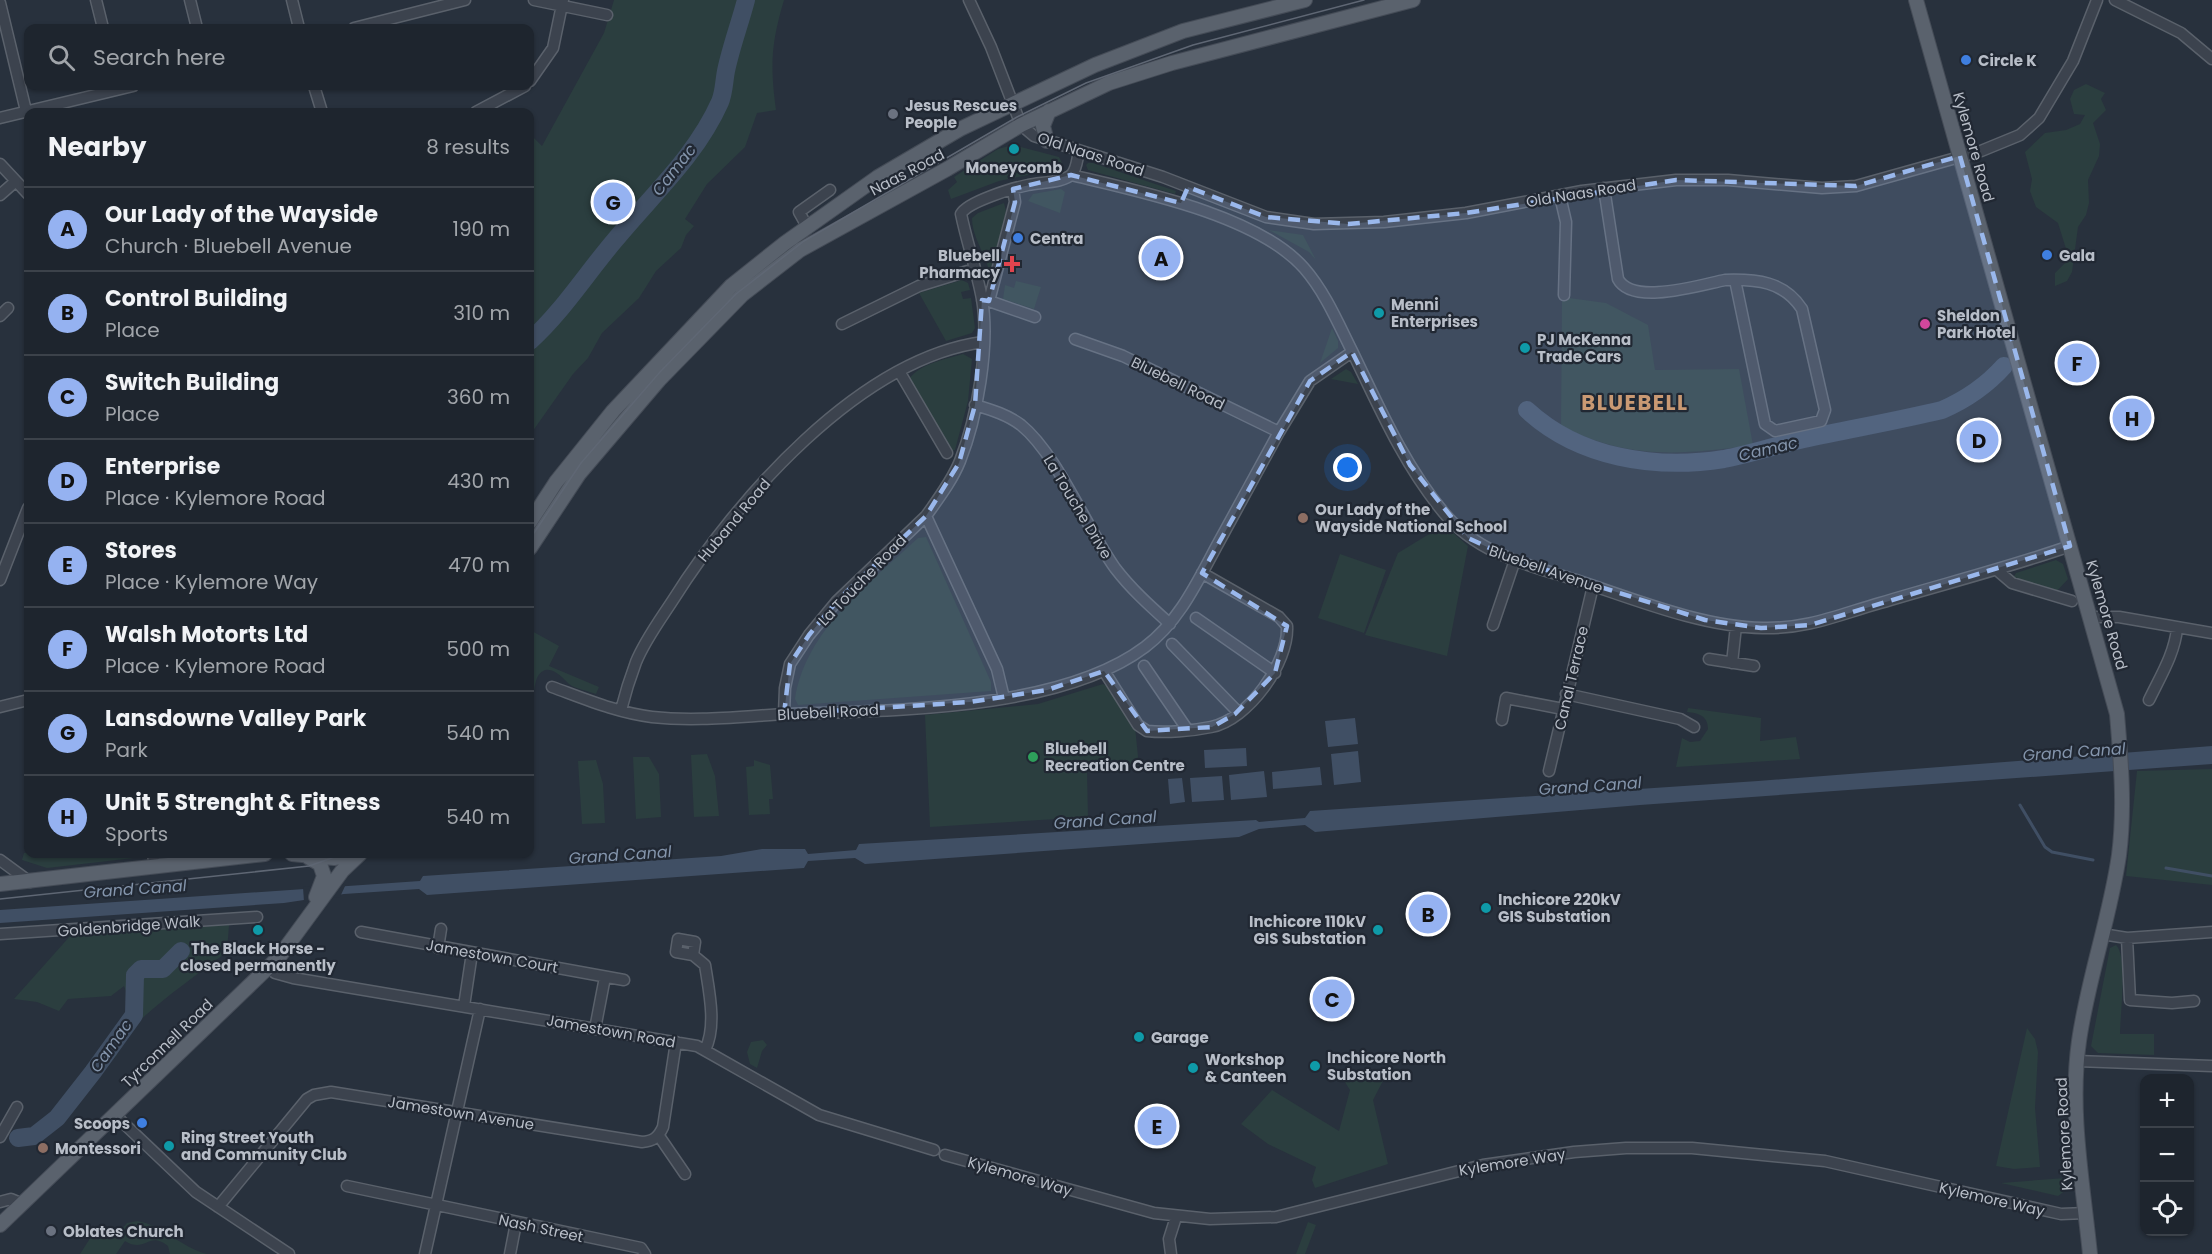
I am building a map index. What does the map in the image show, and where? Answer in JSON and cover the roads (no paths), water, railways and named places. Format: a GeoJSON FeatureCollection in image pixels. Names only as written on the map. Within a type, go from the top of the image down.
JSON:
{"type":"FeatureCollection","features":[{"type":"Feature","properties":{"kind":"main road","name":"Naas Road"},"geometry":{"type":"LineString","coordinates":[[534,516],[556,482],[589,439],[684,333],[731,286],[777,249],[878,177],[1011,102],[1182,31],[1305,0]]}},
{"type":"Feature","properties":{"kind":"main road","name":"Naas Road"},"geometry":{"type":"LineString","coordinates":[[534,542],[573,482],[634,408],[714,321],[756,283],[829,232],[947,170],[1021,125],[1109,83],[1172,63],[1413,0]]}},
{"type":"Feature","properties":{"kind":"main road","name":"Kylemore Road"},"geometry":{"type":"LineString","coordinates":[[1916,0],[2091,617],[2111,691],[2120,747],[2122,777],[2119,857],[2084,1015],[2077,1061],[2077,1111],[2090,1254]]}},
{"type":"Feature","properties":{"kind":"main road"},"geometry":{"type":"LineString","coordinates":[[1047,141],[1043,126],[1049,111]]}},
{"type":"Feature","properties":{"kind":"main road"},"geometry":{"type":"LineString","coordinates":[[0,885],[30,882],[154,860],[191,858]]}},
{"type":"Feature","properties":{"kind":"main road"},"geometry":{"type":"LineString","coordinates":[[311,858],[316,860],[321,867],[328,885]]}},
{"type":"Feature","properties":{"kind":"main road"},"geometry":{"type":"LineString","coordinates":[[328,858],[347,859]]}},
{"type":"Feature","properties":{"kind":"main road","name":"Tyrconnell Road"},"geometry":{"type":"LineString","coordinates":[[1,1224],[269,968],[347,859]]}},
{"type":"Feature","properties":{"kind":"street"},"geometry":{"type":"LineString","coordinates":[[96,0],[102,24]]}},
{"type":"Feature","properties":{"kind":"street"},"geometry":{"type":"LineString","coordinates":[[190,0],[196,24]]}},
{"type":"Feature","properties":{"kind":"street"},"geometry":{"type":"LineString","coordinates":[[292,0],[298,24]]}},
{"type":"Feature","properties":{"kind":"street"},"geometry":{"type":"LineString","coordinates":[[370,24],[465,0]]}},
{"type":"Feature","properties":{"kind":"street"},"geometry":{"type":"LineString","coordinates":[[534,0],[563,2],[607,15]]}},
{"type":"Feature","properties":{"kind":"street","name":"Old Naas Road"},"geometry":{"type":"LineString","coordinates":[[969,0],[991,47],[1021,125],[1034,136],[1188,187],[1266,217],[1314,224],[1384,222],[1466,213],[1604,188],[1676,180],[1847,187],[1891,178],[2020,135],[2039,118],[2073,61],[2097,0]]}},
{"type":"Feature","properties":{"kind":"street"},"geometry":{"type":"LineString","coordinates":[[2115,0],[2181,33],[2212,59]]}},
{"type":"Feature","properties":{"kind":"street"},"geometry":{"type":"LineString","coordinates":[[534,75],[553,48],[563,2]]}},
{"type":"Feature","properties":{"kind":"street"},"geometry":{"type":"LineString","coordinates":[[0,3],[25,108]]}},
{"type":"Feature","properties":{"kind":"street"},"geometry":{"type":"LineString","coordinates":[[38,108],[106,90]]}},
{"type":"Feature","properties":{"kind":"street"},"geometry":{"type":"LineString","coordinates":[[315,90],[321,108]]}},
{"type":"Feature","properties":{"kind":"street"},"geometry":{"type":"LineString","coordinates":[[484,108],[517,90]]}},
{"type":"Feature","properties":{"kind":"street"},"geometry":{"type":"LineString","coordinates":[[0,118],[24,112]]}},
{"type":"Feature","properties":{"kind":"street"},"geometry":{"type":"LineString","coordinates":[[1071,175],[1079,152]]}},
{"type":"Feature","properties":{"kind":"street"},"geometry":{"type":"LineString","coordinates":[[0,164],[24,190]]}},
{"type":"Feature","properties":{"kind":"street","name":"Bluebell Avenue"},"geometry":{"type":"LineString","coordinates":[[964,209],[1013,189],[1071,175],[1126,186],[1181,203],[1243,227],[1293,258],[1303,267],[1325,298],[1398,445],[1445,514],[1472,541],[1515,560],[1593,586],[1699,618],[1737,626],[1794,628],[1998,570],[2070,546]]}},
{"type":"Feature","properties":{"kind":"street"},"geometry":{"type":"LineString","coordinates":[[0,195],[16,181]]}},
{"type":"Feature","properties":{"kind":"street"},"geometry":{"type":"LineString","coordinates":[[1181,203],[1188,187]]}},
{"type":"Feature","properties":{"kind":"street"},"geometry":{"type":"LineString","coordinates":[[1604,188],[1618,279],[1626,289],[1643,293],[1735,280],[1774,284],[1802,309],[1825,410],[1821,421],[1775,431],[1766,424],[1735,280]]}},
{"type":"Feature","properties":{"kind":"street","name":"La Touche Road"},"geometry":{"type":"LineString","coordinates":[[784,714],[785,688],[790,664],[809,635],[837,601],[926,516],[959,463],[975,405],[983,342],[985,301],[1015,202],[1013,189]]}},
{"type":"Feature","properties":{"kind":"street"},"geometry":{"type":"LineString","coordinates":[[808,228],[798,212],[830,190]]}},
{"type":"Feature","properties":{"kind":"street"},"geometry":{"type":"LineString","coordinates":[[1560,196],[1566,222],[1564,295]]}},
{"type":"Feature","properties":{"kind":"street","name":"La Touche Road"},"geometry":{"type":"LineString","coordinates":[[964,209],[961,214],[974,269],[985,301]]}},
{"type":"Feature","properties":{"kind":"street"},"geometry":{"type":"LineString","coordinates":[[842,324],[919,286],[974,269]]}},
{"type":"Feature","properties":{"kind":"street"},"geometry":{"type":"LineString","coordinates":[[985,301],[1035,317]]}},
{"type":"Feature","properties":{"kind":"street","name":"Bluebell Road"},"geometry":{"type":"LineString","coordinates":[[1075,339],[1123,356],[1279,432]]}},
{"type":"Feature","properties":{"kind":"street","name":"Huband Road"},"geometry":{"type":"LineString","coordinates":[[621,710],[636,662],[645,643],[704,551],[804,441],[866,392],[899,371],[937,351],[983,342]]}},
{"type":"Feature","properties":{"kind":"street","name":"Bluebell Road"},"geometry":{"type":"LineString","coordinates":[[552,687],[621,710],[651,717],[686,719],[889,709],[1004,698],[1047,690],[1104,671],[1146,646],[1170,624],[1202,573],[1279,432],[1310,381],[1352,352]]}},
{"type":"Feature","properties":{"kind":"street"},"geometry":{"type":"LineString","coordinates":[[899,371],[947,453]]}},
{"type":"Feature","properties":{"kind":"street","name":"La Touche Drive"},"geometry":{"type":"LineString","coordinates":[[975,405],[1002,413],[1022,426],[1039,443],[1114,566],[1130,587],[1170,624]]}},
{"type":"Feature","properties":{"kind":"street"},"geometry":{"type":"LineString","coordinates":[[926,516],[997,669],[1004,698]]}},
{"type":"Feature","properties":{"kind":"street"},"geometry":{"type":"LineString","coordinates":[[0,580],[24,518]]}},
{"type":"Feature","properties":{"kind":"street"},"geometry":{"type":"LineString","coordinates":[[0,543],[12,547]]}},
{"type":"Feature","properties":{"kind":"street"},"geometry":{"type":"LineString","coordinates":[[1493,625],[1515,560]]}},
{"type":"Feature","properties":{"kind":"street"},"geometry":{"type":"LineString","coordinates":[[1998,570],[2012,583],[2072,601]]}},
{"type":"Feature","properties":{"kind":"street"},"geometry":{"type":"LineString","coordinates":[[1104,671],[1143,730],[1152,732],[1212,727],[1238,712],[1275,673],[1287,632],[1285,622],[1202,573]]}},
{"type":"Feature","properties":{"kind":"street","name":"Canal Terrace"},"geometry":{"type":"LineString","coordinates":[[1549,771],[1593,586]]}},
{"type":"Feature","properties":{"kind":"street"},"geometry":{"type":"LineString","coordinates":[[2091,617],[2119,617],[2212,633]]}},
{"type":"Feature","properties":{"kind":"street"},"geometry":{"type":"LineString","coordinates":[[1196,618],[1275,673]]}},
{"type":"Feature","properties":{"kind":"street"},"geometry":{"type":"LineString","coordinates":[[1732,663],[1737,626]]}},
{"type":"Feature","properties":{"kind":"street"},"geometry":{"type":"LineString","coordinates":[[2149,700],[2163,672],[2176,638],[2177,628]]}},
{"type":"Feature","properties":{"kind":"street"},"geometry":{"type":"LineString","coordinates":[[1172,644],[1238,712]]}},
{"type":"Feature","properties":{"kind":"street"},"geometry":{"type":"LineString","coordinates":[[1709,659],[1754,666]]}},
{"type":"Feature","properties":{"kind":"street"},"geometry":{"type":"LineString","coordinates":[[1144,666],[1187,729]]}},
{"type":"Feature","properties":{"kind":"street"},"geometry":{"type":"LineString","coordinates":[[1566,694],[1680,720],[1694,727]]}},
{"type":"Feature","properties":{"kind":"street"},"geometry":{"type":"LineString","coordinates":[[1502,720],[1506,698],[1563,709]]}},
{"type":"Feature","properties":{"kind":"street"},"geometry":{"type":"LineString","coordinates":[[0,707],[24,701]]}},
{"type":"Feature","properties":{"kind":"street"},"geometry":{"type":"LineString","coordinates":[[0,860],[30,882]]}},
{"type":"Feature","properties":{"kind":"street","name":"Goldenbridge Walk"},"geometry":{"type":"LineString","coordinates":[[0,934],[257,917]]}},
{"type":"Feature","properties":{"kind":"street"},"geometry":{"type":"LineString","coordinates":[[438,948],[441,929]]}},
{"type":"Feature","properties":{"kind":"street","name":"Jamestown Court"},"geometry":{"type":"LineString","coordinates":[[361,932],[438,948],[624,980]]}},
{"type":"Feature","properties":{"kind":"street"},"geometry":{"type":"LineString","coordinates":[[2102,934],[2127,938],[2212,932]]}},
{"type":"Feature","properties":{"kind":"street"},"geometry":{"type":"LineString","coordinates":[[2127,938],[2130,999],[2172,1003],[2194,1001]]}},
{"type":"Feature","properties":{"kind":"street"},"geometry":{"type":"LineString","coordinates":[[464,1006],[472,953]]}},
{"type":"Feature","properties":{"kind":"street"},"geometry":{"type":"LineString","coordinates":[[693,955],[705,965],[708,985],[711,1025],[705,1050]]}},
{"type":"Feature","properties":{"kind":"street","name":"Jamestown Road"},"geometry":{"type":"LineString","coordinates":[[269,968],[275,973],[293,978],[676,1042],[705,1050],[819,1115],[934,1150]]}},
{"type":"Feature","properties":{"kind":"street"},"geometry":{"type":"LineString","coordinates":[[595,1029],[604,976]]}},
{"type":"Feature","properties":{"kind":"street"},"geometry":{"type":"LineString","coordinates":[[425,1254],[480,1009]]}},
{"type":"Feature","properties":{"kind":"street"},"geometry":{"type":"LineString","coordinates":[[676,1042],[659,1136],[685,1174]]}},
{"type":"Feature","properties":{"kind":"street"},"geometry":{"type":"LineString","coordinates":[[2077,1061],[2212,1066]]}},
{"type":"Feature","properties":{"kind":"street","name":"Jamestown Avenue"},"geometry":{"type":"LineString","coordinates":[[218,1207],[307,1099],[314,1095],[331,1092],[642,1142],[651,1141],[659,1136]]}},
{"type":"Feature","properties":{"kind":"street"},"geometry":{"type":"LineString","coordinates":[[0,1137],[17,1107]]}},
{"type":"Feature","properties":{"kind":"street"},"geometry":{"type":"LineString","coordinates":[[116,1116],[195,1192],[289,1254]]}},
{"type":"Feature","properties":{"kind":"street","name":"Kylemore Way"},"geometry":{"type":"LineString","coordinates":[[945,1155],[1140,1210],[1176,1216],[1232,1220],[1276,1216],[1483,1165],[1574,1152],[1657,1148],[1745,1151],[1825,1161],[2066,1215],[2086,1213]]}},
{"type":"Feature","properties":{"kind":"street","name":"Nash Street"},"geometry":{"type":"LineString","coordinates":[[346,1186],[641,1248],[645,1253]]}},
{"type":"Feature","properties":{"kind":"street"},"geometry":{"type":"LineString","coordinates":[[0,1202],[10,1199],[23,1204]]}},
{"type":"Feature","properties":{"kind":"street"},"geometry":{"type":"LineString","coordinates":[[1171,1254],[1169,1239],[1176,1216]]}},
{"type":"Feature","properties":{"kind":"street"},"geometry":{"type":"LineString","coordinates":[[510,1254],[516,1223]]}},
{"type":"Feature","properties":{"kind":"water"},"geometry":{"type":"Polygon","coordinates":[[[1355,718],[1358,744],[1328,747],[1325,721],[1355,718]]]}},
{"type":"Feature","properties":{"kind":"water"},"geometry":{"type":"Polygon","coordinates":[[[2212,746],[2212,764],[1640,805],[1315,832],[1305,825],[1259,829],[1239,837],[865,864],[855,858],[808,861],[804,868],[427,895],[419,889],[344,894],[284,903],[0,923],[0,910],[420,881],[423,876],[721,856],[762,849],[805,849],[808,854],[856,850],[859,844],[1256,820],[1259,822],[1305,818],[1310,811],[1758,781],[2212,746]]]}},
{"type":"Feature","properties":{"kind":"water"},"geometry":{"type":"Polygon","coordinates":[[[1246,748],[1247,766],[1205,768],[1204,750],[1246,748]]]}},
{"type":"Feature","properties":{"kind":"water"},"geometry":{"type":"Polygon","coordinates":[[[1358,751],[1361,782],[1334,785],[1331,754],[1358,751]]]}},
{"type":"Feature","properties":{"kind":"water"},"geometry":{"type":"Polygon","coordinates":[[[1320,767],[1322,785],[1273,789],[1272,772],[1320,767]]]}},
{"type":"Feature","properties":{"kind":"water"},"geometry":{"type":"Polygon","coordinates":[[[1264,771],[1267,797],[1231,800],[1229,775],[1264,771]]]}},
{"type":"Feature","properties":{"kind":"water"},"geometry":{"type":"Polygon","coordinates":[[[1222,776],[1224,800],[1192,802],[1190,778],[1222,776]]]}},
{"type":"Feature","properties":{"kind":"water"},"geometry":{"type":"Polygon","coordinates":[[[1182,778],[1185,802],[1170,804],[1168,779],[1182,778]]]}},
{"type":"Feature","properties":{"kind":"waterway","name":"Camac"},"geometry":{"type":"LineString","coordinates":[[534,337],[564,305],[604,253],[699,140],[721,98],[728,62],[746,0]]}},
{"type":"Feature","properties":{"kind":"waterway","name":"Camac"},"geometry":{"type":"LineString","coordinates":[[1527,410],[1570,439],[1619,457],[1671,463],[1698,462],[1734,457],[1804,439],[1942,410],[1975,391],[2004,366]]}},
{"type":"Feature","properties":{"kind":"waterway"},"geometry":{"type":"LineString","coordinates":[[2020,805],[2045,847],[2052,852],[2093,860]]}},
{"type":"Feature","properties":{"kind":"waterway"},"geometry":{"type":"LineString","coordinates":[[2166,868],[2212,876]]}},
{"type":"Feature","properties":{"kind":"waterway","name":"Camac"},"geometry":{"type":"LineString","coordinates":[[18,1138],[34,1136],[57,1118],[134,1015],[135,975],[141,969],[163,969],[181,951]]}},
{"type":"Feature","properties":{"kind":"tram line"},"geometry":{"type":"LineString","coordinates":[[534,533],[581,463],[660,372],[736,294],[804,241],[1017,117],[1086,83],[1193,45],[1364,0]]}},
{"type":"Feature","properties":{"kind":"tram line"},"geometry":{"type":"LineString","coordinates":[[0,899],[309,866],[332,858]]}},
{"type":"Feature","properties":{"kind":"place","name":"Circle K"},"geometry":{"type":"Point","coordinates":[1966,60]}},
{"type":"Feature","properties":{"kind":"place","name":"Jesus Rescues People"},"geometry":{"type":"Point","coordinates":[893,114]}},
{"type":"Feature","properties":{"kind":"place","name":"Moneycomb"},"geometry":{"type":"Point","coordinates":[1014,149]}},
{"type":"Feature","properties":{"kind":"place","name":"Lansdowne Valley Park"},"geometry":{"type":"Point","coordinates":[613,202]}},
{"type":"Feature","properties":{"kind":"place","name":"Centra"},"geometry":{"type":"Point","coordinates":[1018,238]}},
{"type":"Feature","properties":{"kind":"place","name":"Gala"},"geometry":{"type":"Point","coordinates":[2047,255]}},
{"type":"Feature","properties":{"kind":"place","name":"Our Lady of the Wayside"},"geometry":{"type":"Point","coordinates":[1161,258]}},
{"type":"Feature","properties":{"kind":"place","name":"Bluebell Pharmacy"},"geometry":{"type":"Point","coordinates":[1012,264]}},
{"type":"Feature","properties":{"kind":"place","name":"Menni Enterprises"},"geometry":{"type":"Point","coordinates":[1379,313]}},
{"type":"Feature","properties":{"kind":"place","name":"Sheldon Park Hotel"},"geometry":{"type":"Point","coordinates":[1925,324]}},
{"type":"Feature","properties":{"kind":"place","name":"PJ McKenna Trade Cars"},"geometry":{"type":"Point","coordinates":[1525,348]}},
{"type":"Feature","properties":{"kind":"place","name":"Walsh Motorts Ltd"},"geometry":{"type":"Point","coordinates":[2077,363]}},
{"type":"Feature","properties":{"kind":"place","name":"Unit 5 Strenght & Fitness"},"geometry":{"type":"Point","coordinates":[2132,418]}},
{"type":"Feature","properties":{"kind":"place","name":"Enterprise"},"geometry":{"type":"Point","coordinates":[1979,440]}},
{"type":"Feature","properties":{"kind":"place","name":"Our Lady of the Wayside National School"},"geometry":{"type":"Point","coordinates":[1303,518]}},
{"type":"Feature","properties":{"kind":"place","name":"Bluebell Recreation Centre"},"geometry":{"type":"Point","coordinates":[1033,757]}},
{"type":"Feature","properties":{"kind":"place","name":"Inchicore 220kV GIS Substation"},"geometry":{"type":"Point","coordinates":[1486,908]}},
{"type":"Feature","properties":{"kind":"place","name":"Control Building"},"geometry":{"type":"Point","coordinates":[1428,914]}},
{"type":"Feature","properties":{"kind":"place","name":"The Black Horse - closed permanently"},"geometry":{"type":"Point","coordinates":[258,930]}},
{"type":"Feature","properties":{"kind":"place","name":"Inchicore 110kV GIS Substation"},"geometry":{"type":"Point","coordinates":[1378,930]}},
{"type":"Feature","properties":{"kind":"place","name":"Switch Building"},"geometry":{"type":"Point","coordinates":[1332,999]}},
{"type":"Feature","properties":{"kind":"place","name":"Garage"},"geometry":{"type":"Point","coordinates":[1139,1037]}},
{"type":"Feature","properties":{"kind":"place","name":"Inchicore North Substation"},"geometry":{"type":"Point","coordinates":[1315,1066]}},
{"type":"Feature","properties":{"kind":"place","name":"Workshop & Canteen"},"geometry":{"type":"Point","coordinates":[1193,1068]}},
{"type":"Feature","properties":{"kind":"place","name":"Scoops"},"geometry":{"type":"Point","coordinates":[142,1123]}},
{"type":"Feature","properties":{"kind":"place","name":"Stores"},"geometry":{"type":"Point","coordinates":[1157,1126]}},
{"type":"Feature","properties":{"kind":"place","name":"Ring Street Youth and Community Club"},"geometry":{"type":"Point","coordinates":[169,1146]}},
{"type":"Feature","properties":{"kind":"place","name":"Montessori"},"geometry":{"type":"Point","coordinates":[43,1148]}},
{"type":"Feature","properties":{"kind":"place","name":"Oblates Church"},"geometry":{"type":"Point","coordinates":[51,1231]}},
{"type":"Feature","properties":{"kind":"district","name":"BLUEBELL"},"geometry":{"type":"Point","coordinates":[1635,402]}},
{"type":"Feature","properties":{"kind":"water label","name":"Grand Canal"},"geometry":{"type":"Point","coordinates":[2074,752]}},
{"type":"Feature","properties":{"kind":"water label","name":"Grand Canal"},"geometry":{"type":"Point","coordinates":[1590,786]}},
{"type":"Feature","properties":{"kind":"water label","name":"Grand Canal"},"geometry":{"type":"Point","coordinates":[1105,820]}},
{"type":"Feature","properties":{"kind":"water label","name":"Grand Canal"},"geometry":{"type":"Point","coordinates":[620,855]}},
{"type":"Feature","properties":{"kind":"water label","name":"Grand Canal"},"geometry":{"type":"Point","coordinates":[135,889]}}]}
